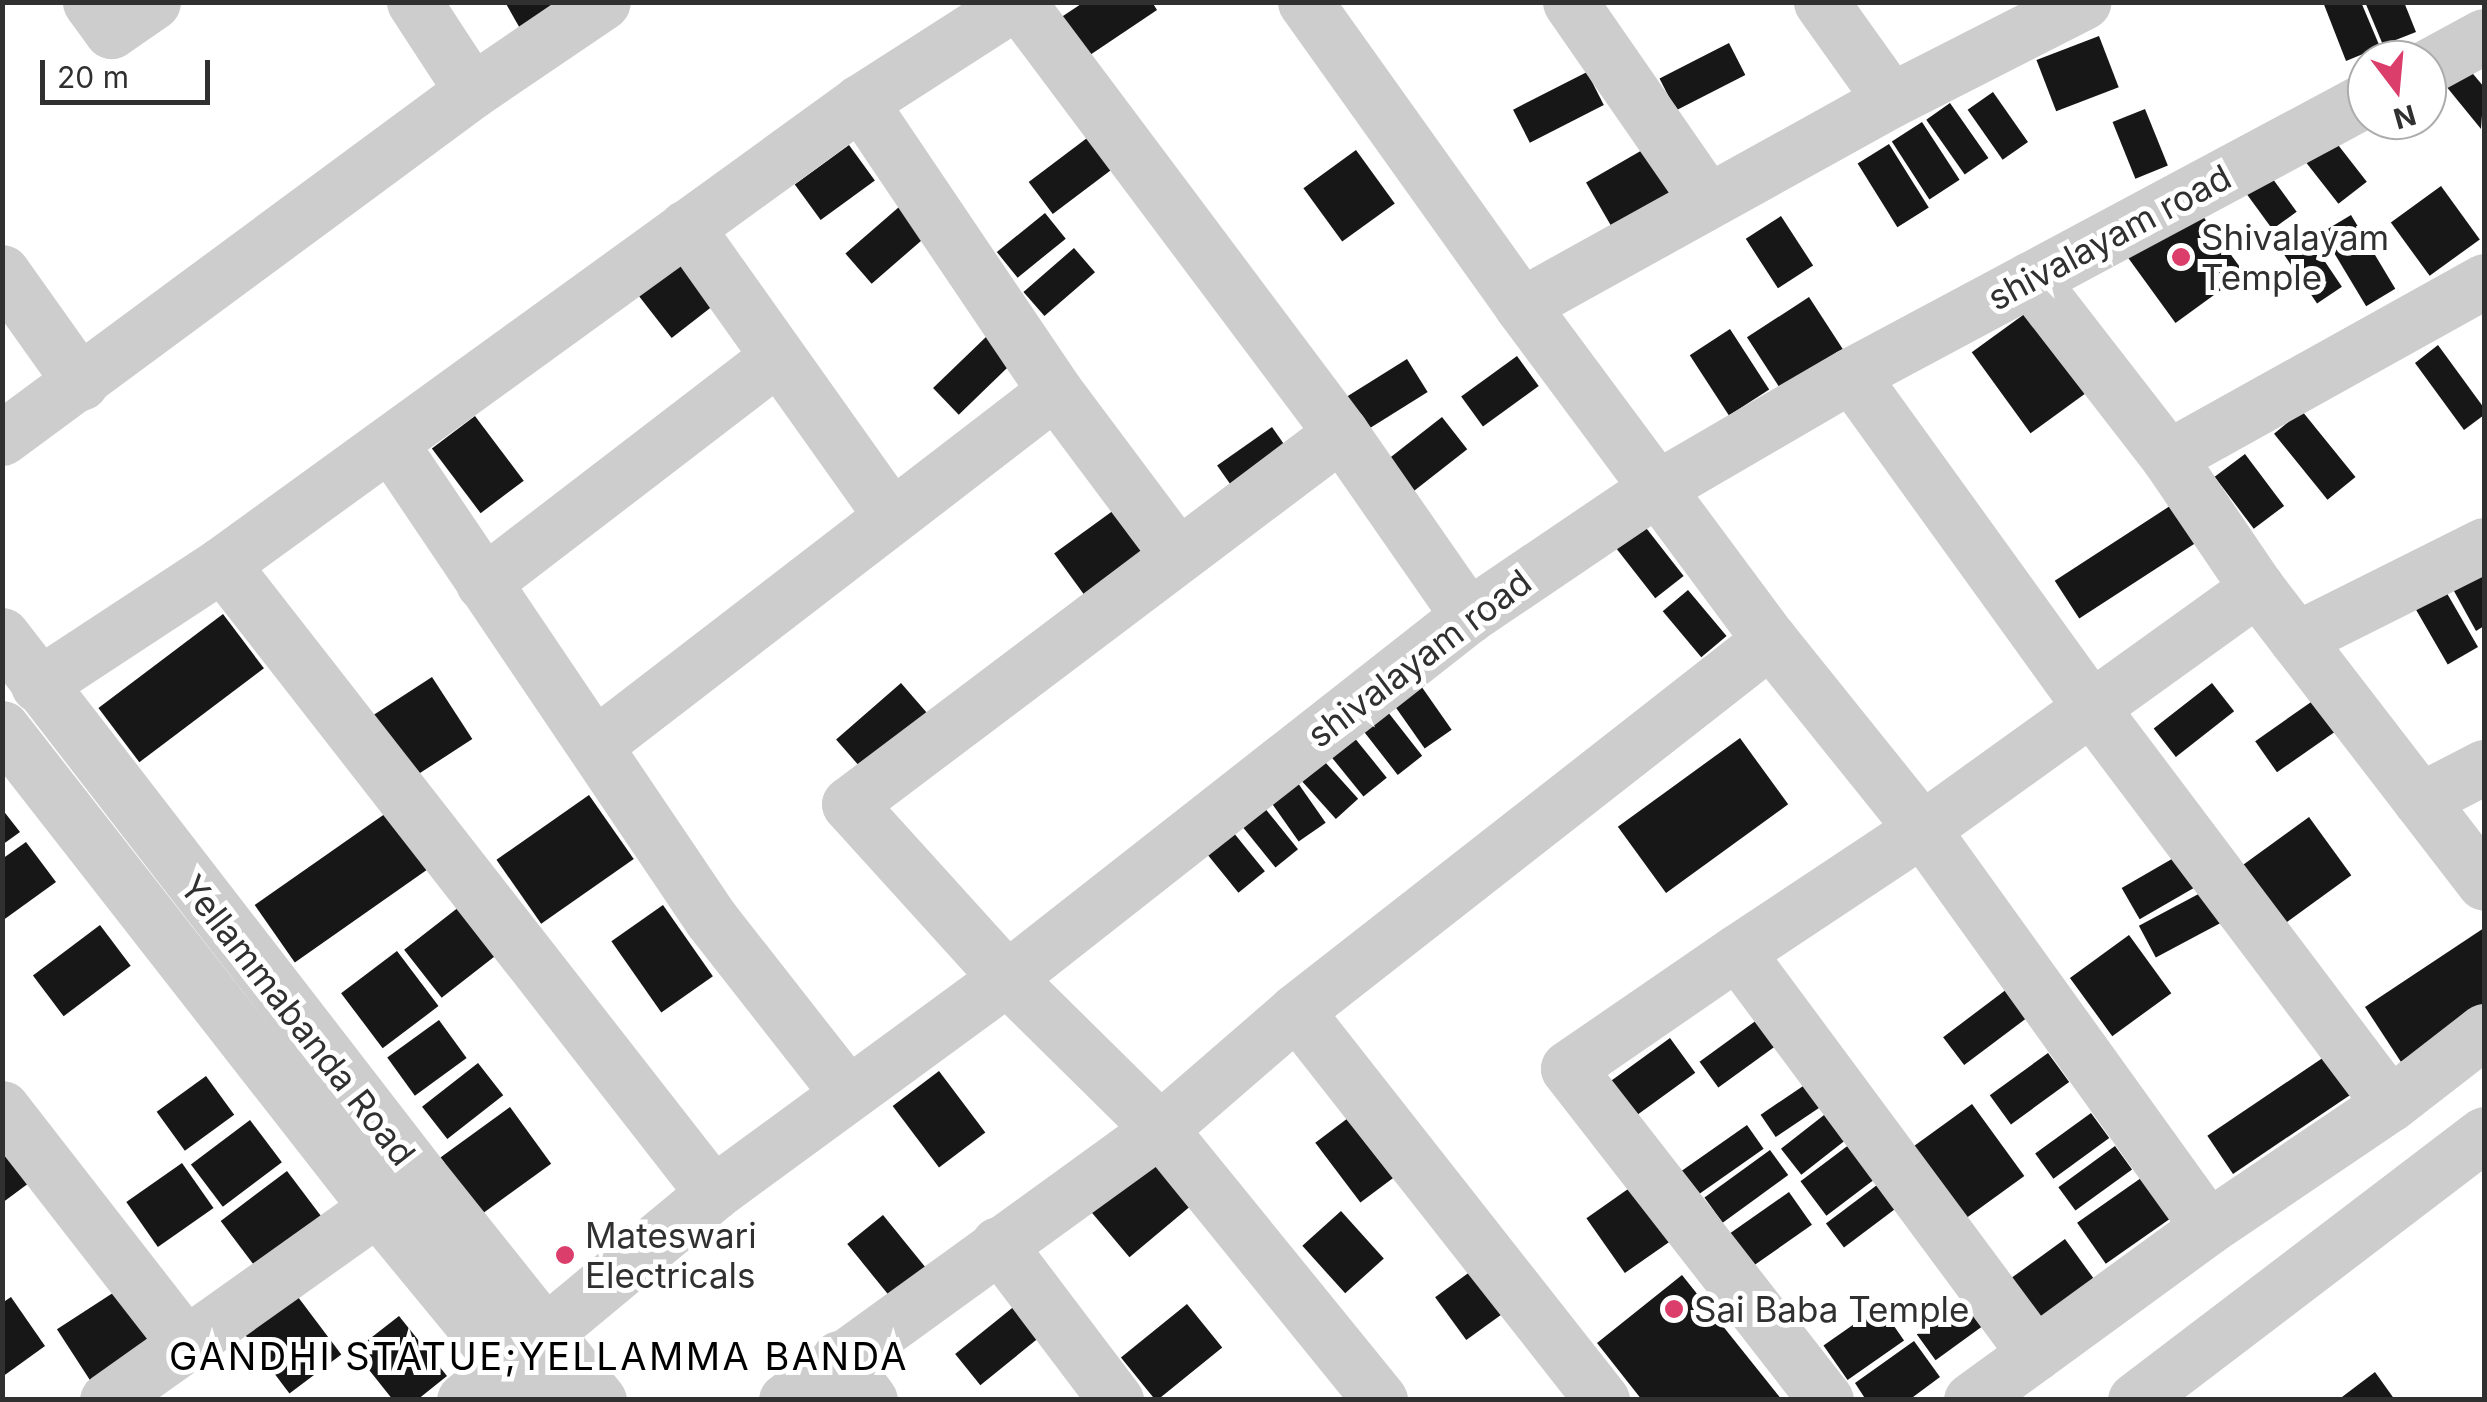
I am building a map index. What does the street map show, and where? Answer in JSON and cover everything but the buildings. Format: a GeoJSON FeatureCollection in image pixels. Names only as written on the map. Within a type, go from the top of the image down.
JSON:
{"type":"FeatureCollection","features":[{"type":"Feature","properties":{"kind":"street"},"geometry":{"type":"LineString","coordinates":[[90,2],[111,31],[153,2]]}},
{"type":"Feature","properties":{"kind":"street"},"geometry":{"type":"LineString","coordinates":[[414,2],[472,91]]}},
{"type":"Feature","properties":{"kind":"street"},"geometry":{"type":"LineString","coordinates":[[2,438],[82,383],[472,91],[603,2]]}},
{"type":"Feature","properties":{"kind":"street"},"geometry":{"type":"LineString","coordinates":[[38,685],[222,564],[860,102],[1017,2],[1340,433],[1468,616]]}},
{"type":"Feature","properties":{"kind":"street"},"geometry":{"type":"LineString","coordinates":[[1305,2],[1521,305],[1660,486],[1770,640],[1922,830],[2208,1227]]}},
{"type":"Feature","properties":{"kind":"street"},"geometry":{"type":"LineString","coordinates":[[1570,2],[1708,200]]}},
{"type":"Feature","properties":{"kind":"street"},"geometry":{"type":"LineString","coordinates":[[1821,2],[1891,100]]}},
{"type":"Feature","properties":{"kind":"street"},"geometry":{"type":"LineString","coordinates":[[1521,305],[1891,100],[2084,2]]}},
{"type":"Feature","properties":{"kind":"street"},"geometry":{"type":"LineString","coordinates":[[2447,56],[2484,36]]}},
{"type":"Feature","properties":{"kind":"street"},"geometry":{"type":"LineString","coordinates":[[860,102],[1054,391],[1177,554]]}},
{"type":"Feature","properties":{"kind":"street","name":"shivalayam road"},"geometry":{"type":"LineString","coordinates":[[464,1400],[531,1366],[713,1193],[846,1092],[1008,978],[1468,616],[1660,486],[1851,375],[2347,110]]}},
{"type":"Feature","properties":{"kind":"street"},"geometry":{"type":"LineString","coordinates":[[686,227],[892,515]]}},
{"type":"Feature","properties":{"kind":"street"},"geometry":{"type":"LineString","coordinates":[[2,272],[82,383]]}},
{"type":"Feature","properties":{"kind":"street"},"geometry":{"type":"LineString","coordinates":[[2030,279],[2168,457],[2257,588],[2484,883]]}},
{"type":"Feature","properties":{"kind":"street"},"geometry":{"type":"LineString","coordinates":[[2168,457],[2484,281]]}},
{"type":"Feature","properties":{"kind":"street"},"geometry":{"type":"LineString","coordinates":[[483,583],[777,357]]}},
{"type":"Feature","properties":{"kind":"street"},"geometry":{"type":"LineString","coordinates":[[1851,375],[2090,706],[2390,1104]]}},
{"type":"Feature","properties":{"kind":"street"},"geometry":{"type":"LineString","coordinates":[[594,745],[1054,391]]}},
{"type":"Feature","properties":{"kind":"street"},"geometry":{"type":"LineString","coordinates":[[1340,433],[849,804],[1008,978],[1160,1129],[1380,1400]]}},
{"type":"Feature","properties":{"kind":"street"},"geometry":{"type":"LineString","coordinates":[[390,443],[711,919],[846,1092]]}},
{"type":"Feature","properties":{"kind":"street"},"geometry":{"type":"LineString","coordinates":[[2296,639],[2484,545]]}},
{"type":"Feature","properties":{"kind":"street"},"geometry":{"type":"LineString","coordinates":[[222,564],[713,1193]]}},
{"type":"Feature","properties":{"kind":"street"},"geometry":{"type":"LineString","coordinates":[[1826,1400],[1568,1068],[1922,830],[2257,588]]}},
{"type":"Feature","properties":{"kind":"street","name":"Yellammabanda Road"},"geometry":{"type":"LineString","coordinates":[[2,636],[531,1366]]}},
{"type":"Feature","properties":{"kind":"street"},"geometry":{"type":"LineString","coordinates":[[786,1400],[854,1379],[998,1244],[1160,1129],[1296,1011],[1770,640]]}},
{"type":"Feature","properties":{"kind":"street","name":"Yellammabanda Road"},"geometry":{"type":"LineString","coordinates":[[2,728],[377,1208],[531,1366],[599,1400]]}},
{"type":"Feature","properties":{"kind":"street"},"geometry":{"type":"LineString","coordinates":[[2420,800],[2484,768]]}},
{"type":"Feature","properties":{"kind":"street"},"geometry":{"type":"LineString","coordinates":[[1738,952],[2035,1354]]}},
{"type":"Feature","properties":{"kind":"street"},"geometry":{"type":"LineString","coordinates":[[1296,1011],[1602,1400]]}},
{"type":"Feature","properties":{"kind":"street"},"geometry":{"type":"LineString","coordinates":[[1971,1400],[2208,1227],[2390,1104],[2484,1031]]}},
{"type":"Feature","properties":{"kind":"street"},"geometry":{"type":"LineString","coordinates":[[2135,1400],[2484,1131],[2438,1065]]}},
{"type":"Feature","properties":{"kind":"street"},"geometry":{"type":"LineString","coordinates":[[2,1108],[184,1342]]}},
{"type":"Feature","properties":{"kind":"street"},"geometry":{"type":"LineString","coordinates":[[107,1400],[377,1208]]}},
{"type":"Feature","properties":{"kind":"street"},"geometry":{"type":"LineString","coordinates":[[998,1244],[1116,1400]]}},
{"type":"Feature","properties":{"kind":"place","name":"Shivalayam Temple"},"geometry":{"type":"Point","coordinates":[2181,257]}},
{"type":"Feature","properties":{"kind":"place","name":"Mateswari Electricals"},"geometry":{"type":"Point","coordinates":[565,1255]}},
{"type":"Feature","properties":{"kind":"place","name":"Sai Baba Temple"},"geometry":{"type":"Point","coordinates":[1674,1309]}},
{"type":"Feature","properties":{"kind":"district","name":"GANDHI STATUE;YELLAMMA BANDA"},"geometry":{"type":"Point","coordinates":[539,1357]}}]}
